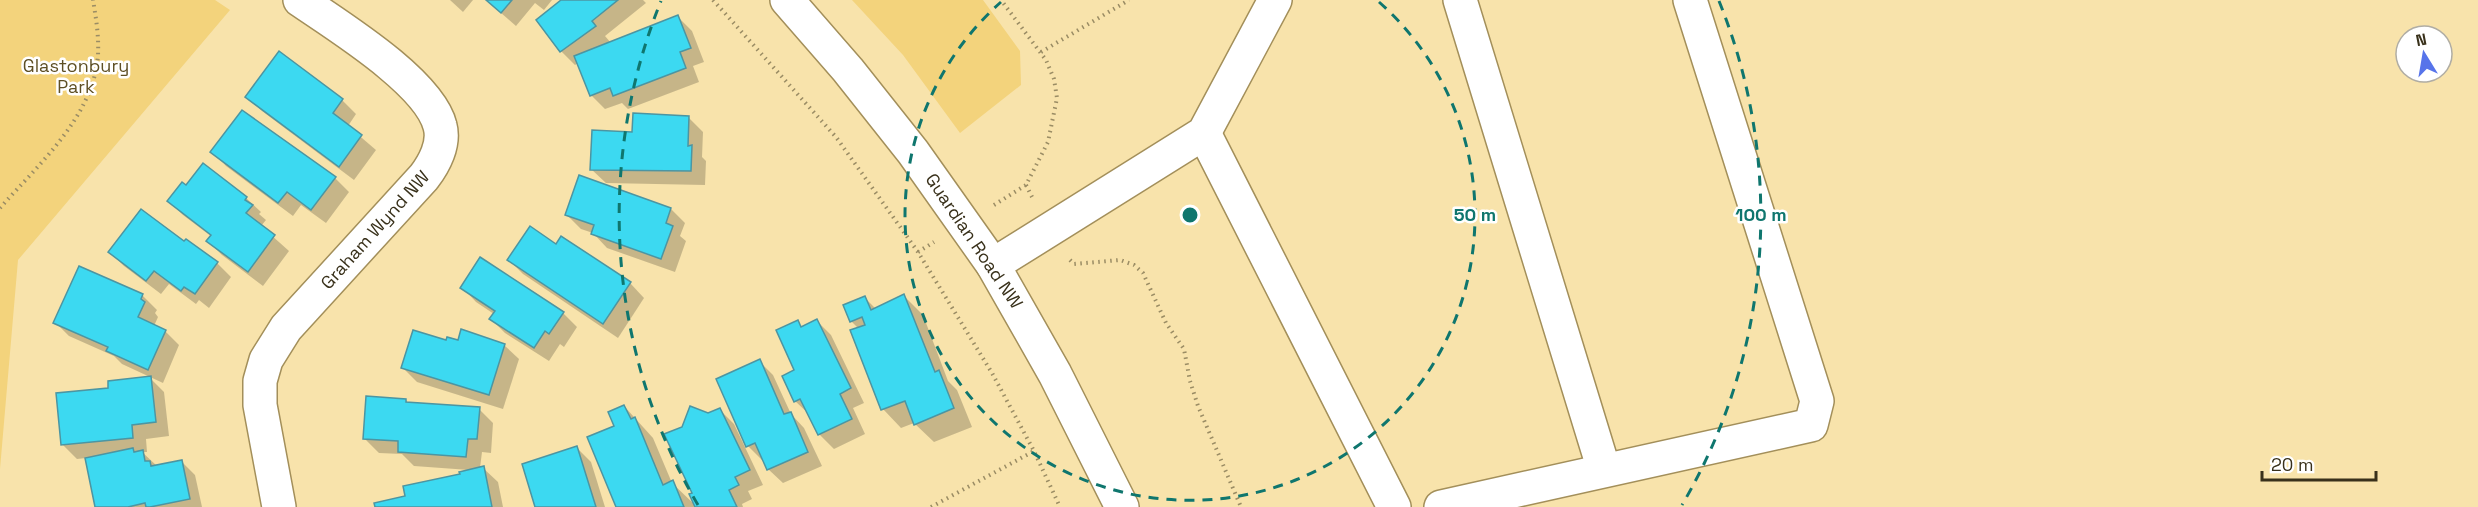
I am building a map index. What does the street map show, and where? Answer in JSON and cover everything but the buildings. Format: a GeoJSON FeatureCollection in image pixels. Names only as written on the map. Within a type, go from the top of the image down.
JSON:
{"type":"FeatureCollection","features":[{"type":"Feature","properties":{"kind":"street","name":"Graham Wynd NW"},"geometry":{"type":"LineString","coordinates":[[279,507],[260,405],[260,381],[266,360],[286,328],[424,177],[437,159],[441,127],[425,97],[406,77],[300,0]]}},
{"type":"Feature","properties":{"kind":"street","name":"Guardian Road NW"},"geometry":{"type":"LineString","coordinates":[[787,0],[848,70],[913,152],[993,265],[1055,374],[1122,507]]}},
{"type":"Feature","properties":{"kind":"street"},"geometry":{"type":"LineString","coordinates":[[993,265],[1204,133],[1275,0]]}},
{"type":"Feature","properties":{"kind":"street"},"geometry":{"type":"LineString","coordinates":[[1460,0],[1604,470]]}},
{"type":"Feature","properties":{"kind":"street"},"geometry":{"type":"LineString","coordinates":[[1441,507],[1810,425],[1817,401],[1690,0]]}},
{"type":"Feature","properties":{"kind":"street"},"geometry":{"type":"LineString","coordinates":[[1204,133],[1394,507]]}},
{"type":"Feature","properties":{"kind":"path"},"geometry":{"type":"LineString","coordinates":[[0,208],[59,142],[77,115],[92,84],[98,58],[99,40],[93,0]]}},
{"type":"Feature","properties":{"kind":"path"},"geometry":{"type":"LineString","coordinates":[[713,0],[836,137],[918,252],[992,373],[1034,451],[1060,507]]}},
{"type":"Feature","properties":{"kind":"path"},"geometry":{"type":"LineString","coordinates":[[918,252],[965,225],[1026,185],[1048,142],[1057,98],[1054,79],[1041,52],[1001,0]]}},
{"type":"Feature","properties":{"kind":"path"},"geometry":{"type":"LineString","coordinates":[[1041,52],[1129,0]]}},
{"type":"Feature","properties":{"kind":"path"},"geometry":{"type":"LineString","coordinates":[[1026,185],[1065,256],[1074,264],[1120,260],[1134,265],[1143,273],[1166,322],[1185,349],[1190,381],[1198,406],[1241,507]]}},
{"type":"Feature","properties":{"kind":"path"},"geometry":{"type":"LineString","coordinates":[[931,507],[1034,451]]}},
{"type":"Feature","properties":{"kind":"green space","name":"Glastonbury Park"},"geometry":{"type":"Polygon","coordinates":[[[0,0],[215,0],[230,10],[18,260],[0,469],[0,0]]]}},
{"type":"Feature","properties":{"kind":"green space"},"geometry":{"type":"Polygon","coordinates":[[[852,0],[983,0],[1020,51],[1021,85],[960,133],[903,55],[852,0]]]}}]}
